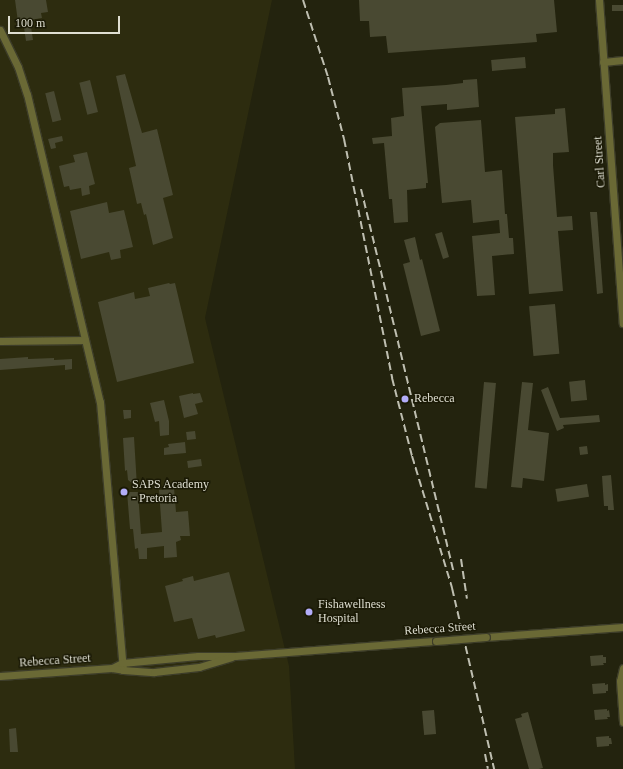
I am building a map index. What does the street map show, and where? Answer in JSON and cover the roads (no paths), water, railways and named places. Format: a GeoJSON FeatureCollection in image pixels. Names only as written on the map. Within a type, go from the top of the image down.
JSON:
{"type":"FeatureCollection","features":[{"type":"Feature","properties":{"kind":"street","name":"Carl Street"},"geometry":{"type":"LineString","coordinates":[[599,0],[623,323]]}},
{"type":"Feature","properties":{"kind":"street"},"geometry":{"type":"LineString","coordinates":[[0,30],[18,67],[27,94],[100,406],[122,667]]}},
{"type":"Feature","properties":{"kind":"street"},"geometry":{"type":"LineString","coordinates":[[603,62],[623,60]]}},
{"type":"Feature","properties":{"kind":"street"},"geometry":{"type":"LineString","coordinates":[[0,341],[85,340]]}},
{"type":"Feature","properties":{"kind":"street","name":"Rebecca Street"},"geometry":{"type":"LineString","coordinates":[[0,676],[122,667],[198,656],[236,656],[623,626]]}},
{"type":"Feature","properties":{"kind":"street","name":"Rebecca Street"},"geometry":{"type":"LineString","coordinates":[[122,667],[154,672],[182,670],[212,664],[236,656]]}},
{"type":"Feature","properties":{"kind":"street"},"geometry":{"type":"LineString","coordinates":[[623,668],[620,686],[623,722]]}},
{"type":"Feature","properties":{"kind":"railway"},"geometry":{"type":"LineString","coordinates":[[303,0],[328,77],[344,139],[392,378],[412,456],[452,588],[494,769]]}},
{"type":"Feature","properties":{"kind":"railway"},"geometry":{"type":"LineString","coordinates":[[361,189],[454,572]]}},
{"type":"Feature","properties":{"kind":"railway"},"geometry":{"type":"LineString","coordinates":[[461,559],[467,599]]}},
{"type":"Feature","properties":{"kind":"railway"},"geometry":{"type":"LineString","coordinates":[[485,754],[488,769]]}},
{"type":"Feature","properties":{"kind":"place","name":"Rebecca"},"geometry":{"type":"Point","coordinates":[405,399]}},
{"type":"Feature","properties":{"kind":"place","name":"SAPS Academy - Pretoria"},"geometry":{"type":"Point","coordinates":[124,492]}},
{"type":"Feature","properties":{"kind":"place","name":"Fishawellness Hospital"},"geometry":{"type":"Point","coordinates":[309,612]}}]}
